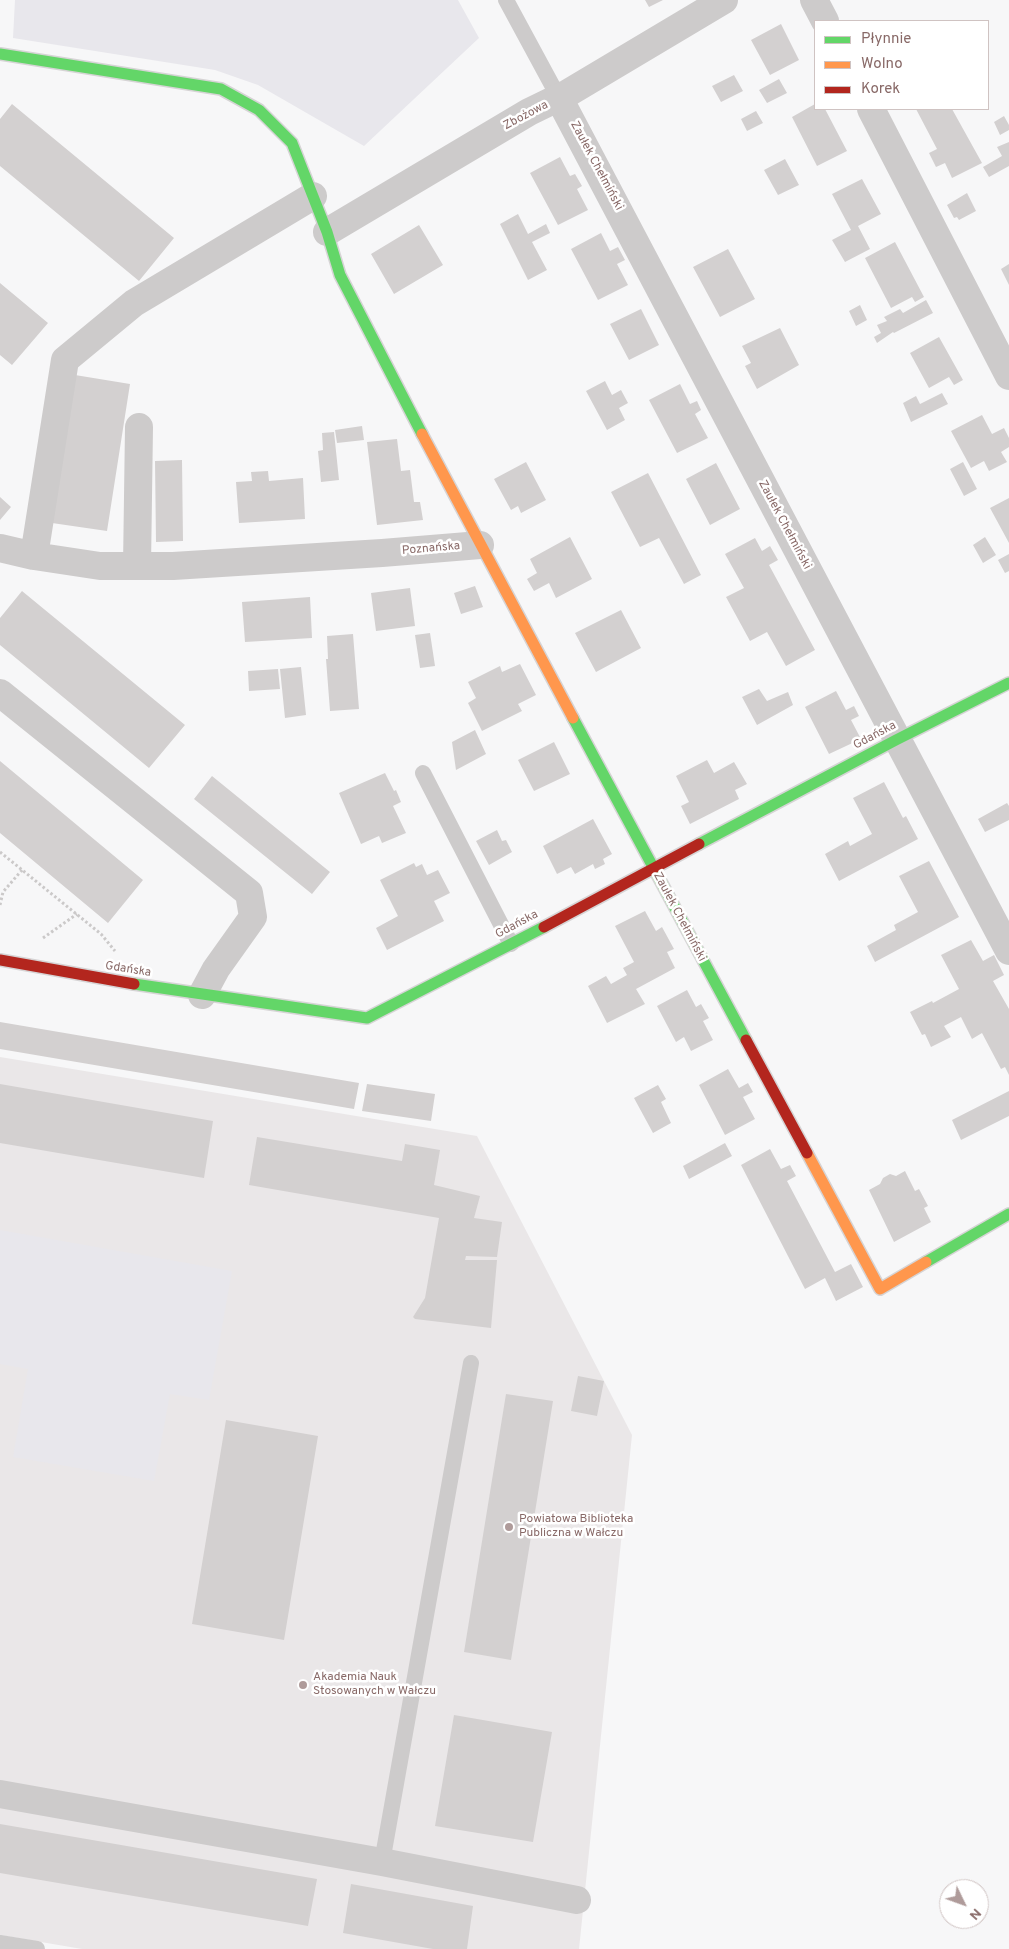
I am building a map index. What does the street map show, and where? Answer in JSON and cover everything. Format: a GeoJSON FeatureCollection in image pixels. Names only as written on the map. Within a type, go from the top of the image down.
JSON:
{"type":"FeatureCollection","features":[{"type":"Feature","properties":{"kind":"street","name":"Zbożowa"},"geometry":{"type":"LineString","coordinates":[[328,232],[529,112],[559,98],[724,0]]}},
{"type":"Feature","properties":{"kind":"street"},"geometry":{"type":"LineString","coordinates":[[814,0],[824,20]]}},
{"type":"Feature","properties":{"kind":"street","name":"Poznańska"},"geometry":{"type":"LineString","coordinates":[[0,54],[221,89],[259,110],[292,143],[328,232],[340,275],[480,545],[173,566],[100,566],[34,556],[0,548]]}},
{"type":"Feature","properties":{"kind":"street","name":"Zaułek Chełmiński"},"geometry":{"type":"LineString","coordinates":[[559,98],[1009,951]]}},
{"type":"Feature","properties":{"kind":"street"},"geometry":{"type":"LineString","coordinates":[[872,110],[1009,376]]}},
{"type":"Feature","properties":{"kind":"street"},"geometry":{"type":"LineString","coordinates":[[34,556],[65,360],[134,303],[313,196]]}},
{"type":"Feature","properties":{"kind":"street"},"geometry":{"type":"LineString","coordinates":[[137,566],[139,426]]}},
{"type":"Feature","properties":{"kind":"street","name":"Zaułek Chełmiński"},"geometry":{"type":"LineString","coordinates":[[480,545],[880,1289],[1009,1214]]}},
{"type":"Feature","properties":{"kind":"street","name":"Gdańska"},"geometry":{"type":"LineString","coordinates":[[0,960],[117,982],[367,1018],[512,944],[896,740],[1009,683]]}},
{"type":"Feature","properties":{"kind":"street"},"geometry":{"type":"LineString","coordinates":[[0,693],[248,893],[253,917],[216,969],[202,995]]}},
{"type":"Feature","properties":{"kind":"street"},"geometry":{"type":"LineString","coordinates":[[0,1794],[382,1862],[577,1900]]}},
{"type":"Feature","properties":{"kind":"lane"},"geometry":{"type":"LineString","coordinates":[[506,0],[559,98]]}},
{"type":"Feature","properties":{"kind":"lane"},"geometry":{"type":"LineString","coordinates":[[423,773],[512,944]]}},
{"type":"Feature","properties":{"kind":"lane"},"geometry":{"type":"LineString","coordinates":[[382,1862],[471,1362]]}},
{"type":"Feature","properties":{"kind":"lane"},"geometry":{"type":"LineString","coordinates":[[0,1943],[37,1949]]}},
{"type":"Feature","properties":{"kind":"path"},"geometry":{"type":"LineString","coordinates":[[0,852],[101,934],[122,959],[117,982]]}},
{"type":"Feature","properties":{"kind":"path"},"geometry":{"type":"LineString","coordinates":[[0,905],[3,892],[22,870]]}},
{"type":"Feature","properties":{"kind":"shaded area"},"geometry":{"type":"Polygon","coordinates":[[[15,0],[458,0],[479,38],[364,146],[258,85],[215,70],[13,38],[15,0]]]}},
{"type":"Feature","properties":{"kind":"shaded area","name":"Akademia Nauk Stosowanych w Wałczu"},"geometry":{"type":"Polygon","coordinates":[[[0,1057],[477,1136],[632,1435],[579,1949],[82,1949],[0,1935],[0,1057]]]}},
{"type":"Feature","properties":{"kind":"shaded area"},"geometry":{"type":"Polygon","coordinates":[[[0,1230],[232,1271],[209,1400],[170,1394],[154,1481],[13,1457],[28,1369],[0,1364],[0,1230]]]}},
{"type":"Feature","properties":{"kind":"building"},"geometry":{"type":"Polygon","coordinates":[[[645,0],[663,0],[649,7],[645,0]]]}},
{"type":"Feature","properties":{"kind":"building"},"geometry":{"type":"Polygon","coordinates":[[[781,24],[799,60],[770,75],[751,40],[781,24]]]}},
{"type":"Feature","properties":{"kind":"building"},"geometry":{"type":"Polygon","coordinates":[[[734,75],[743,91],[721,102],[712,86],[734,75]]]}},
{"type":"Feature","properties":{"kind":"building"},"geometry":{"type":"Polygon","coordinates":[[[779,79],[787,93],[767,103],[759,90],[779,79]]]}},
{"type":"Feature","properties":{"kind":"building"},"geometry":{"type":"Polygon","coordinates":[[[12,104],[174,238],[139,281],[0,166],[0,119],[12,104]]]}},
{"type":"Feature","properties":{"kind":"building"},"geometry":{"type":"Polygon","coordinates":[[[814,105],[814,110],[826,110],[847,151],[817,166],[792,117],[814,105]]]}},
{"type":"Feature","properties":{"kind":"building"},"geometry":{"type":"Polygon","coordinates":[[[917,110],[953,110],[982,163],[952,178],[945,163],[936,167],[929,153],[937,149],[917,110]]]}},
{"type":"Feature","properties":{"kind":"building"},"geometry":{"type":"Polygon","coordinates":[[[756,111],[763,123],[747,131],[741,119],[756,111]]]}},
{"type":"Feature","properties":{"kind":"building"},"geometry":{"type":"Polygon","coordinates":[[[1004,116],[1009,125],[1009,130],[1000,135],[994,122],[1004,116]]]}},
{"type":"Feature","properties":{"kind":"building"},"geometry":{"type":"Polygon","coordinates":[[[1009,142],[1009,166],[989,177],[983,167],[1002,156],[997,147],[1009,142]]]}},
{"type":"Feature","properties":{"kind":"building"},"geometry":{"type":"Polygon","coordinates":[[[560,157],[570,176],[575,174],[582,186],[577,189],[588,210],[558,225],[530,173],[560,157]]]}},
{"type":"Feature","properties":{"kind":"building"},"geometry":{"type":"Polygon","coordinates":[[[785,159],[799,185],[778,195],[764,170],[785,159]]]}},
{"type":"Feature","properties":{"kind":"building"},"geometry":{"type":"Polygon","coordinates":[[[862,179],[881,214],[858,226],[870,249],[845,262],[832,240],[851,230],[832,194],[862,179]]]}},
{"type":"Feature","properties":{"kind":"building"},"geometry":{"type":"Polygon","coordinates":[[[967,193],[976,211],[959,220],[957,217],[954,218],[947,205],[967,193]]]}},
{"type":"Feature","properties":{"kind":"building"},"geometry":{"type":"Polygon","coordinates":[[[518,214],[528,234],[546,224],[550,233],[532,242],[547,270],[528,280],[500,224],[518,214]]]}},
{"type":"Feature","properties":{"kind":"building"},"geometry":{"type":"Polygon","coordinates":[[[419,225],[443,265],[394,294],[371,254],[419,225]]]}},
{"type":"Feature","properties":{"kind":"building"},"geometry":{"type":"Polygon","coordinates":[[[601,233],[610,251],[618,247],[625,260],[617,264],[628,285],[598,300],[571,249],[601,233]]]}},
{"type":"Feature","properties":{"kind":"building"},"geometry":{"type":"Polygon","coordinates":[[[895,242],[924,297],[915,302],[912,297],[891,308],[865,258],[895,242]]]}},
{"type":"Feature","properties":{"kind":"building"},"geometry":{"type":"Polygon","coordinates":[[[728,249],[755,299],[720,317],[693,267],[728,249]]]}},
{"type":"Feature","properties":{"kind":"building"},"geometry":{"type":"Polygon","coordinates":[[[1009,264],[1009,285],[1001,269],[1009,264]]]}},
{"type":"Feature","properties":{"kind":"building"},"geometry":{"type":"Polygon","coordinates":[[[0,283],[48,323],[12,365],[0,355],[0,283]]]}},
{"type":"Feature","properties":{"kind":"building"},"geometry":{"type":"Polygon","coordinates":[[[926,300],[933,313],[893,332],[877,343],[874,337],[881,333],[877,325],[887,321],[884,317],[900,309],[903,313],[926,300]]]}},
{"type":"Feature","properties":{"kind":"building"},"geometry":{"type":"Polygon","coordinates":[[[860,305],[867,320],[856,326],[849,311],[860,305]]]}},
{"type":"Feature","properties":{"kind":"building"},"geometry":{"type":"Polygon","coordinates":[[[641,309],[659,345],[629,360],[610,324],[641,309]]]}},
{"type":"Feature","properties":{"kind":"building"},"geometry":{"type":"Polygon","coordinates":[[[780,328],[799,365],[757,389],[745,366],[751,363],[742,346],[780,328]]]}},
{"type":"Feature","properties":{"kind":"building"},"geometry":{"type":"Polygon","coordinates":[[[939,337],[963,380],[954,385],[949,377],[929,388],[910,353],[939,337]]]}},
{"type":"Feature","properties":{"kind":"building"},"geometry":{"type":"Polygon","coordinates":[[[75,375],[130,384],[107,531],[52,523],[75,375]]]}},
{"type":"Feature","properties":{"kind":"building"},"geometry":{"type":"Polygon","coordinates":[[[605,381],[612,395],[621,390],[628,403],[619,408],[625,420],[607,430],[586,391],[605,381]]]}},
{"type":"Feature","properties":{"kind":"building"},"geometry":{"type":"Polygon","coordinates":[[[680,384],[690,404],[697,401],[701,410],[695,414],[708,438],[677,453],[649,400],[680,384]]]}},
{"type":"Feature","properties":{"kind":"building"},"geometry":{"type":"Polygon","coordinates":[[[942,393],[948,404],[911,422],[903,403],[916,396],[920,404],[942,393]]]}},
{"type":"Feature","properties":{"kind":"building"},"geometry":{"type":"Polygon","coordinates":[[[982,415],[992,434],[1004,428],[1009,438],[1009,447],[1001,452],[1007,462],[989,471],[984,461],[971,468],[951,431],[982,415]]]}},
{"type":"Feature","properties":{"kind":"building"},"geometry":{"type":"Polygon","coordinates":[[[362,426],[364,440],[337,443],[335,430],[362,426]]]}},
{"type":"Feature","properties":{"kind":"building"},"geometry":{"type":"Polygon","coordinates":[[[334,432],[339,480],[321,482],[318,451],[323,450],[322,433],[334,432]]]}},
{"type":"Feature","properties":{"kind":"building"},"geometry":{"type":"Polygon","coordinates":[[[397,439],[401,471],[410,470],[414,502],[420,502],[423,520],[377,525],[367,442],[397,439]]]}},
{"type":"Feature","properties":{"kind":"building"},"geometry":{"type":"Polygon","coordinates":[[[182,460],[183,541],[156,542],[155,461],[182,460]]]}},
{"type":"Feature","properties":{"kind":"building"},"geometry":{"type":"Polygon","coordinates":[[[526,462],[546,500],[521,513],[518,506],[511,510],[494,479],[526,462]]]}},
{"type":"Feature","properties":{"kind":"building"},"geometry":{"type":"Polygon","coordinates":[[[963,462],[977,489],[964,496],[950,469],[963,462]]]}},
{"type":"Feature","properties":{"kind":"building"},"geometry":{"type":"Polygon","coordinates":[[[716,463],[740,509],[710,525],[686,479],[716,463]]]}},
{"type":"Feature","properties":{"kind":"building"},"geometry":{"type":"Polygon","coordinates":[[[268,471],[269,481],[303,478],[305,519],[239,523],[236,482],[252,481],[251,472],[268,471]]]}},
{"type":"Feature","properties":{"kind":"building"},"geometry":{"type":"Polygon","coordinates":[[[648,473],[701,575],[684,584],[659,538],[640,547],[611,492],[648,473]]]}},
{"type":"Feature","properties":{"kind":"building"},"geometry":{"type":"Polygon","coordinates":[[[0,497],[11,507],[0,520],[0,497]]]}},
{"type":"Feature","properties":{"kind":"building"},"geometry":{"type":"Polygon","coordinates":[[[1009,498],[1009,543],[990,508],[1009,498]]]}},
{"type":"Feature","properties":{"kind":"building"},"geometry":{"type":"Polygon","coordinates":[[[570,537],[592,579],[556,598],[549,583],[534,591],[527,579],[537,573],[530,559],[570,537]]]}},
{"type":"Feature","properties":{"kind":"building"},"geometry":{"type":"Polygon","coordinates":[[[985,537],[996,555],[983,563],[973,545],[985,537]]]}},
{"type":"Feature","properties":{"kind":"building"},"geometry":{"type":"Polygon","coordinates":[[[755,538],[762,551],[770,546],[778,560],[769,565],[815,650],[786,666],[767,632],[750,641],[726,597],[744,588],[725,554],[755,538]]]}},
{"type":"Feature","properties":{"kind":"building"},"geometry":{"type":"Polygon","coordinates":[[[1009,554],[1009,571],[1005,573],[998,560],[1009,554]]]}},
{"type":"Feature","properties":{"kind":"building"},"geometry":{"type":"Polygon","coordinates":[[[475,586],[483,607],[461,614],[454,593],[475,586]]]}},
{"type":"Feature","properties":{"kind":"building"},"geometry":{"type":"Polygon","coordinates":[[[410,588],[415,626],[376,631],[371,593],[410,588]]]}},
{"type":"Feature","properties":{"kind":"building"},"geometry":{"type":"Polygon","coordinates":[[[22,591],[185,725],[149,768],[0,645],[0,618],[22,591]]]}},
{"type":"Feature","properties":{"kind":"building"},"geometry":{"type":"Polygon","coordinates":[[[310,597],[312,638],[245,642],[242,602],[310,597]]]}},
{"type":"Feature","properties":{"kind":"building"},"geometry":{"type":"Polygon","coordinates":[[[621,610],[641,648],[596,672],[575,633],[621,610]]]}},
{"type":"Feature","properties":{"kind":"building"},"geometry":{"type":"Polygon","coordinates":[[[430,633],[435,666],[420,668],[415,635],[430,633]]]}},
{"type":"Feature","properties":{"kind":"building"},"geometry":{"type":"Polygon","coordinates":[[[353,634],[359,709],[330,711],[326,659],[328,659],[327,636],[353,634]]]}},
{"type":"Feature","properties":{"kind":"building"},"geometry":{"type":"Polygon","coordinates":[[[520,664],[536,695],[518,704],[522,711],[482,731],[468,703],[476,698],[468,682],[500,666],[502,672],[520,664]]]}},
{"type":"Feature","properties":{"kind":"building"},"geometry":{"type":"Polygon","coordinates":[[[301,667],[306,715],[285,718],[280,669],[301,667]]]}},
{"type":"Feature","properties":{"kind":"building"},"geometry":{"type":"Polygon","coordinates":[[[278,669],[280,689],[249,691],[248,671],[278,669]]]}},
{"type":"Feature","properties":{"kind":"building"},"geometry":{"type":"Polygon","coordinates":[[[759,689],[767,701],[788,692],[793,705],[757,725],[742,697],[759,689]]]}},
{"type":"Feature","properties":{"kind":"building"},"geometry":{"type":"Polygon","coordinates":[[[836,691],[846,710],[854,706],[859,716],[851,720],[861,739],[829,754],[805,707],[836,691]]]}},
{"type":"Feature","properties":{"kind":"building"},"geometry":{"type":"Polygon","coordinates":[[[475,730],[486,754],[456,770],[452,742],[475,730]]]}},
{"type":"Feature","properties":{"kind":"building"},"geometry":{"type":"Polygon","coordinates":[[[554,742],[570,774],[534,791],[518,760],[554,742]]]}},
{"type":"Feature","properties":{"kind":"building"},"geometry":{"type":"Polygon","coordinates":[[[707,760],[714,773],[734,762],[747,784],[735,790],[739,799],[690,824],[681,806],[689,802],[676,776],[707,760]]]}},
{"type":"Feature","properties":{"kind":"building"},"geometry":{"type":"Polygon","coordinates":[[[0,761],[143,880],[108,923],[0,833],[0,761]]]}},
{"type":"Feature","properties":{"kind":"building"},"geometry":{"type":"Polygon","coordinates":[[[385,773],[401,802],[393,806],[406,833],[382,843],[379,836],[361,844],[339,793],[385,773]]]}},
{"type":"Feature","properties":{"kind":"building"},"geometry":{"type":"Polygon","coordinates":[[[212,776],[330,872],[312,894],[194,799],[212,776]]]}},
{"type":"Feature","properties":{"kind":"building"},"geometry":{"type":"Polygon","coordinates":[[[884,782],[903,818],[906,816],[918,839],[839,881],[825,854],[848,841],[850,846],[872,834],[853,798],[884,782]]]}},
{"type":"Feature","properties":{"kind":"building"},"geometry":{"type":"Polygon","coordinates":[[[1007,803],[1009,806],[1009,820],[985,832],[978,819],[1007,803]]]}},
{"type":"Feature","properties":{"kind":"building"},"geometry":{"type":"Polygon","coordinates":[[[593,819],[612,854],[603,859],[605,864],[595,869],[593,864],[575,874],[571,867],[557,874],[543,846],[593,819]]]}},
{"type":"Feature","properties":{"kind":"building"},"geometry":{"type":"Polygon","coordinates":[[[497,830],[502,841],[506,840],[512,852],[489,865],[476,841],[497,830]]]}},
{"type":"Feature","properties":{"kind":"building"},"geometry":{"type":"Polygon","coordinates":[[[929,861],[959,917],[875,962],[867,946],[896,930],[894,925],[918,912],[899,876],[929,861]]]}},
{"type":"Feature","properties":{"kind":"building"},"geometry":{"type":"Polygon","coordinates":[[[414,863],[416,867],[422,864],[427,875],[438,870],[450,893],[434,901],[444,921],[387,950],[376,928],[398,916],[380,880],[414,863]]]}},
{"type":"Feature","properties":{"kind":"building"},"geometry":{"type":"Polygon","coordinates":[[[645,911],[656,931],[662,927],[674,949],[667,952],[675,968],[636,989],[645,1004],[607,1023],[588,986],[606,976],[611,984],[627,975],[623,968],[634,962],[615,926],[645,911]]]}},
{"type":"Feature","properties":{"kind":"building"},"geometry":{"type":"Polygon","coordinates":[[[971,940],[983,961],[994,955],[1004,975],[993,981],[1009,1009],[1009,1075],[1005,1067],[1001,1069],[982,1033],[972,1039],[961,1017],[944,1026],[951,1037],[931,1047],[925,1034],[922,1035],[910,1012],[932,1001],[933,1003],[959,989],[941,955],[971,940]]]}},
{"type":"Feature","properties":{"kind":"building"},"geometry":{"type":"Polygon","coordinates":[[[687,990],[696,1007],[701,1004],[709,1018],[703,1021],[713,1040],[691,1051],[684,1037],[676,1042],[657,1006],[687,990]]]}},
{"type":"Feature","properties":{"kind":"building"},"geometry":{"type":"Polygon","coordinates":[[[0,1022],[359,1083],[354,1109],[0,1049],[0,1022]]]}},
{"type":"Feature","properties":{"kind":"building"},"geometry":{"type":"Polygon","coordinates":[[[728,1069],[739,1088],[748,1083],[753,1092],[743,1097],[755,1119],[725,1135],[699,1085],[728,1069]]]}},
{"type":"Feature","properties":{"kind":"building"},"geometry":{"type":"Polygon","coordinates":[[[0,1084],[213,1121],[204,1178],[0,1143],[0,1084]]]}},
{"type":"Feature","properties":{"kind":"building"},"geometry":{"type":"Polygon","coordinates":[[[367,1084],[435,1094],[431,1121],[362,1111],[367,1084]]]}},
{"type":"Feature","properties":{"kind":"building"},"geometry":{"type":"Polygon","coordinates":[[[658,1085],[666,1099],[661,1102],[671,1123],[653,1133],[634,1098],[658,1085]]]}},
{"type":"Feature","properties":{"kind":"building"},"geometry":{"type":"Polygon","coordinates":[[[1009,1091],[1009,1116],[961,1140],[952,1120],[1009,1091]]]}},
{"type":"Feature","properties":{"kind":"building"},"geometry":{"type":"Polygon","coordinates":[[[257,1137],[402,1161],[405,1144],[440,1150],[434,1185],[480,1196],[474,1218],[502,1222],[497,1257],[466,1256],[465,1260],[497,1260],[491,1328],[415,1319],[413,1317],[425,1298],[439,1218],[249,1185],[257,1137]]]}},
{"type":"Feature","properties":{"kind":"building"},"geometry":{"type":"Polygon","coordinates":[[[725,1143],[732,1156],[689,1179],[683,1166],[725,1143]]]}},
{"type":"Feature","properties":{"kind":"building"},"geometry":{"type":"Polygon","coordinates":[[[770,1149],[781,1169],[790,1165],[796,1176],[787,1181],[835,1272],[851,1264],[863,1287],[836,1301],[825,1278],[805,1289],[741,1165],[770,1149]]]}},
{"type":"Feature","properties":{"kind":"building"},"geometry":{"type":"Polygon","coordinates":[[[905,1171],[915,1191],[919,1189],[928,1206],[924,1208],[931,1222],[894,1242],[869,1190],[880,1184],[883,1178],[890,1174],[896,1176],[905,1171]]]}},
{"type":"Feature","properties":{"kind":"building"},"geometry":{"type":"Polygon","coordinates":[[[578,1376],[604,1381],[597,1416],[571,1411],[578,1376]]]}},
{"type":"Feature","properties":{"kind":"building","name":"Powiatowa Biblioteka Publiczna w Wałczu"},"geometry":{"type":"Polygon","coordinates":[[[506,1394],[553,1401],[511,1660],[464,1652],[506,1394]]]}},
{"type":"Feature","properties":{"kind":"building"},"geometry":{"type":"Polygon","coordinates":[[[226,1420],[318,1436],[284,1640],[192,1624],[226,1420]]]}},
{"type":"Feature","properties":{"kind":"building"},"geometry":{"type":"Polygon","coordinates":[[[454,1715],[552,1732],[533,1842],[435,1826],[454,1715]]]}},
{"type":"Feature","properties":{"kind":"building"},"geometry":{"type":"Polygon","coordinates":[[[0,1824],[317,1879],[308,1926],[0,1873],[0,1824]]]}},
{"type":"Feature","properties":{"kind":"building"},"geometry":{"type":"Polygon","coordinates":[[[351,1884],[473,1906],[467,1949],[433,1949],[343,1933],[351,1884]]]}},
{"type":"Feature","properties":{"kind":"traffic: fast"},"geometry":{"type":"LineString","coordinates":[[0,54],[221,89],[259,110],[292,143],[327,232],[340,275],[422,434]]}},
{"type":"Feature","properties":{"kind":"traffic: fast"},"geometry":{"type":"LineString","coordinates":[[699,844],[1009,683]]}},
{"type":"Feature","properties":{"kind":"traffic: fast"},"geometry":{"type":"LineString","coordinates":[[573,718],[746,1040]]}},
{"type":"Feature","properties":{"kind":"traffic: fast"},"geometry":{"type":"LineString","coordinates":[[134,984],[367,1018],[544,927]]}},
{"type":"Feature","properties":{"kind":"traffic: fast"},"geometry":{"type":"LineString","coordinates":[[926,1262],[1009,1214]]}},
{"type":"Feature","properties":{"kind":"traffic: slow"},"geometry":{"type":"LineString","coordinates":[[422,434],[573,718]]}},
{"type":"Feature","properties":{"kind":"traffic: slow"},"geometry":{"type":"LineString","coordinates":[[807,1153],[880,1289],[926,1262]]}},
{"type":"Feature","properties":{"kind":"traffic: jam"},"geometry":{"type":"LineString","coordinates":[[544,927],[699,844]]}},
{"type":"Feature","properties":{"kind":"traffic: jam"},"geometry":{"type":"LineString","coordinates":[[0,960],[134,984]]}},
{"type":"Feature","properties":{"kind":"traffic: jam"},"geometry":{"type":"LineString","coordinates":[[746,1040],[807,1153]]}},
{"type":"Feature","properties":{"kind":"place","name":"Powiatowa Biblioteka Publiczna w Wałczu"},"geometry":{"type":"Point","coordinates":[509,1527]}},
{"type":"Feature","properties":{"kind":"place","name":"Akademia Nauk Stosowanych w Wałczu"},"geometry":{"type":"Point","coordinates":[303,1685]}}]}
